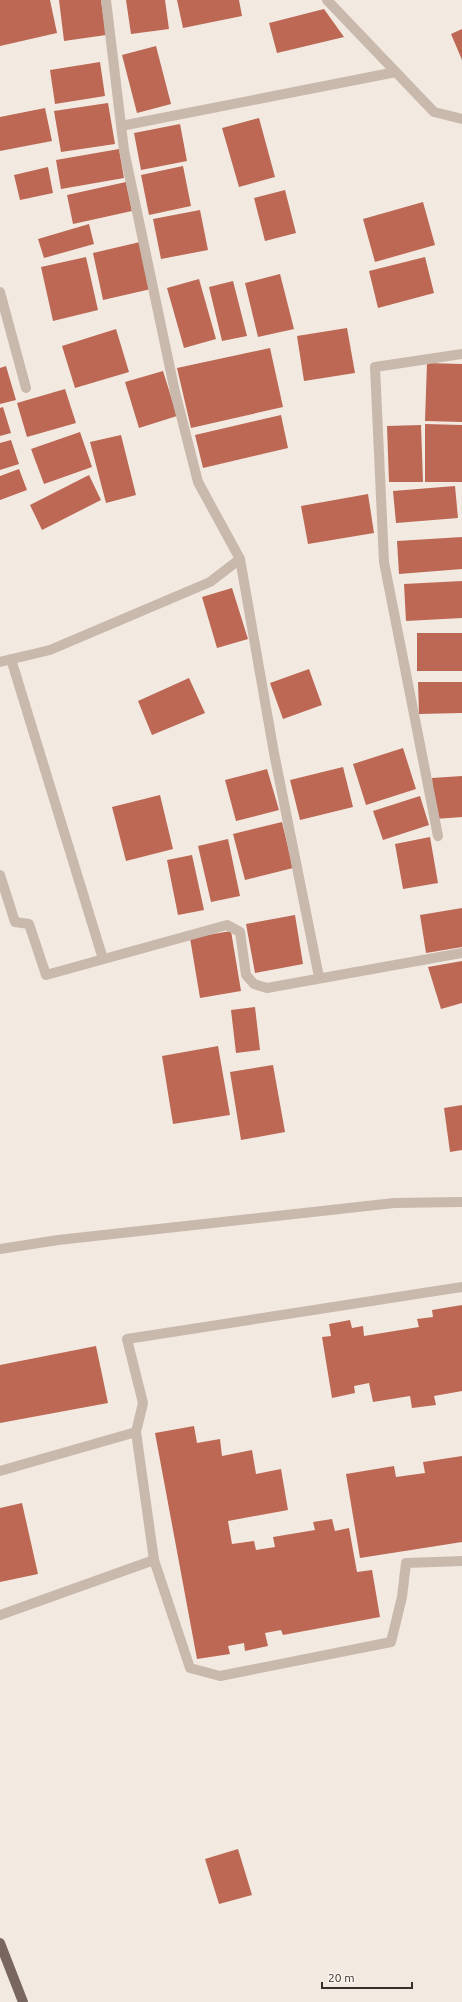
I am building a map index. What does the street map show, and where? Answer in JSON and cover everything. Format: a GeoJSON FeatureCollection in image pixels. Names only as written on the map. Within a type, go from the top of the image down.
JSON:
{"type":"FeatureCollection","features":[{"type":"Feature","properties":{"kind":"main road"},"geometry":{"type":"LineString","coordinates":[[0,1943],[23,2002]]}},
{"type":"Feature","properties":{"kind":"street"},"geometry":{"type":"LineString","coordinates":[[106,0],[124,150],[175,392],[198,482],[240,559],[274,753],[318,977]]}},
{"type":"Feature","properties":{"kind":"street"},"geometry":{"type":"LineString","coordinates":[[327,0],[434,112],[462,119]]}},
{"type":"Feature","properties":{"kind":"street"},"geometry":{"type":"LineString","coordinates":[[121,126],[396,72]]}},
{"type":"Feature","properties":{"kind":"street"},"geometry":{"type":"LineString","coordinates":[[0,292],[26,388]]}},
{"type":"Feature","properties":{"kind":"street"},"geometry":{"type":"LineString","coordinates":[[438,836],[384,562],[375,367],[462,354]]}},
{"type":"Feature","properties":{"kind":"street"},"geometry":{"type":"LineString","coordinates":[[0,662],[50,650],[210,582],[240,559]]}},
{"type":"Feature","properties":{"kind":"street"},"geometry":{"type":"LineString","coordinates":[[11,659],[103,960]]}},
{"type":"Feature","properties":{"kind":"street"},"geometry":{"type":"LineString","coordinates":[[0,875],[15,922],[29,924],[46,975],[227,925],[240,932],[246,975],[254,984],[267,988],[318,977],[420,962],[462,953]]}},
{"type":"Feature","properties":{"kind":"street"},"geometry":{"type":"LineString","coordinates":[[0,1249],[58,1240],[394,1203],[462,1202]]}},
{"type":"Feature","properties":{"kind":"street"},"geometry":{"type":"LineString","coordinates":[[462,1287],[127,1339],[143,1403],[136,1432],[154,1560],[190,1668],[220,1676],[391,1642],[402,1597],[406,1563],[462,1561]]}},
{"type":"Feature","properties":{"kind":"street"},"geometry":{"type":"LineString","coordinates":[[0,1471],[136,1432]]}},
{"type":"Feature","properties":{"kind":"street"},"geometry":{"type":"LineString","coordinates":[[0,1615],[154,1560]]}},
{"type":"Feature","properties":{"kind":"building"},"geometry":{"type":"Polygon","coordinates":[[[0,0],[50,0],[57,33],[0,46],[0,0]]]}},
{"type":"Feature","properties":{"kind":"building"},"geometry":{"type":"Polygon","coordinates":[[[59,0],[101,0],[106,35],[64,41],[59,0]]]}},
{"type":"Feature","properties":{"kind":"building"},"geometry":{"type":"Polygon","coordinates":[[[126,0],[165,0],[169,29],[131,34],[126,0]]]}},
{"type":"Feature","properties":{"kind":"building"},"geometry":{"type":"Polygon","coordinates":[[[177,0],[239,0],[242,16],[183,28],[177,0]]]}},
{"type":"Feature","properties":{"kind":"building"},"geometry":{"type":"Polygon","coordinates":[[[324,9],[344,37],[277,53],[269,23],[324,9]]]}},
{"type":"Feature","properties":{"kind":"building"},"geometry":{"type":"Polygon","coordinates":[[[462,29],[462,60],[451,34],[462,29]]]}},
{"type":"Feature","properties":{"kind":"building"},"geometry":{"type":"Polygon","coordinates":[[[156,46],[171,104],[137,113],[122,55],[156,46]]]}},
{"type":"Feature","properties":{"kind":"building"},"geometry":{"type":"Polygon","coordinates":[[[100,62],[105,96],[55,104],[50,70],[100,62]]]}},
{"type":"Feature","properties":{"kind":"building"},"geometry":{"type":"Polygon","coordinates":[[[108,103],[115,144],[61,152],[54,111],[108,103]]]}},
{"type":"Feature","properties":{"kind":"building"},"geometry":{"type":"Polygon","coordinates":[[[45,108],[52,141],[0,151],[0,117],[45,108]]]}},
{"type":"Feature","properties":{"kind":"building"},"geometry":{"type":"Polygon","coordinates":[[[259,118],[275,177],[239,187],[222,128],[259,118]]]}},
{"type":"Feature","properties":{"kind":"building"},"geometry":{"type":"Polygon","coordinates":[[[180,124],[187,161],[141,170],[134,133],[180,124]]]}},
{"type":"Feature","properties":{"kind":"building"},"geometry":{"type":"Polygon","coordinates":[[[119,149],[124,178],[61,189],[56,160],[119,149]]]}},
{"type":"Feature","properties":{"kind":"building"},"geometry":{"type":"Polygon","coordinates":[[[183,166],[191,206],[149,215],[141,175],[183,166]]]}},
{"type":"Feature","properties":{"kind":"building"},"geometry":{"type":"Polygon","coordinates":[[[48,167],[53,193],[20,200],[14,175],[48,167]]]}},
{"type":"Feature","properties":{"kind":"building"},"geometry":{"type":"Polygon","coordinates":[[[126,182],[132,211],[73,224],[67,195],[126,182]]]}},
{"type":"Feature","properties":{"kind":"building"},"geometry":{"type":"Polygon","coordinates":[[[285,190],[296,233],[265,241],[254,198],[285,190]]]}},
{"type":"Feature","properties":{"kind":"building"},"geometry":{"type":"Polygon","coordinates":[[[423,202],[435,245],[375,262],[363,219],[423,202]]]}},
{"type":"Feature","properties":{"kind":"building"},"geometry":{"type":"Polygon","coordinates":[[[200,210],[208,250],[161,259],[153,219],[200,210]]]}},
{"type":"Feature","properties":{"kind":"building"},"geometry":{"type":"Polygon","coordinates":[[[89,224],[94,244],[44,258],[38,239],[89,224]]]}},
{"type":"Feature","properties":{"kind":"building"},"geometry":{"type":"Polygon","coordinates":[[[140,242],[151,289],[103,300],[93,253],[140,242]]]}},
{"type":"Feature","properties":{"kind":"building"},"geometry":{"type":"Polygon","coordinates":[[[86,257],[98,310],[53,321],[41,267],[86,257]]]}},
{"type":"Feature","properties":{"kind":"building"},"geometry":{"type":"Polygon","coordinates":[[[425,257],[434,293],[378,308],[369,271],[425,257]]]}},
{"type":"Feature","properties":{"kind":"building"},"geometry":{"type":"Polygon","coordinates":[[[280,274],[294,329],[258,337],[245,283],[280,274]]]}},
{"type":"Feature","properties":{"kind":"building"},"geometry":{"type":"Polygon","coordinates":[[[199,279],[216,339],[184,348],[167,288],[199,279]]]}},
{"type":"Feature","properties":{"kind":"building"},"geometry":{"type":"Polygon","coordinates":[[[233,281],[247,336],[222,341],[209,287],[233,281]]]}},
{"type":"Feature","properties":{"kind":"building"},"geometry":{"type":"Polygon","coordinates":[[[347,328],[355,373],[304,381],[297,336],[347,328]]]}},
{"type":"Feature","properties":{"kind":"building"},"geometry":{"type":"Polygon","coordinates":[[[116,329],[129,372],[75,388],[62,346],[116,329]]]}},
{"type":"Feature","properties":{"kind":"building"},"geometry":{"type":"Polygon","coordinates":[[[270,348],[283,407],[191,428],[177,368],[270,348]]]}},
{"type":"Feature","properties":{"kind":"building"},"geometry":{"type":"Polygon","coordinates":[[[427,363],[462,364],[462,422],[425,421],[427,363]]]}},
{"type":"Feature","properties":{"kind":"building"},"geometry":{"type":"Polygon","coordinates":[[[6,366],[16,400],[0,404],[0,368],[6,366]]]}},
{"type":"Feature","properties":{"kind":"building"},"geometry":{"type":"Polygon","coordinates":[[[163,371],[177,416],[139,428],[125,382],[163,371]]]}},
{"type":"Feature","properties":{"kind":"building"},"geometry":{"type":"Polygon","coordinates":[[[65,389],[76,423],[27,437],[17,403],[65,389]]]}},
{"type":"Feature","properties":{"kind":"building"},"geometry":{"type":"Polygon","coordinates":[[[3,407],[11,433],[0,436],[0,408],[3,407]]]}},
{"type":"Feature","properties":{"kind":"building"},"geometry":{"type":"Polygon","coordinates":[[[281,415],[288,448],[203,468],[195,435],[281,415]]]}},
{"type":"Feature","properties":{"kind":"building"},"geometry":{"type":"Polygon","coordinates":[[[425,424],[462,425],[462,482],[425,482],[425,424]]]}},
{"type":"Feature","properties":{"kind":"building"},"geometry":{"type":"Polygon","coordinates":[[[421,425],[423,482],[389,482],[387,426],[421,425]]]}},
{"type":"Feature","properties":{"kind":"building"},"geometry":{"type":"Polygon","coordinates":[[[80,432],[92,467],[44,484],[31,449],[80,432]]]}},
{"type":"Feature","properties":{"kind":"building"},"geometry":{"type":"Polygon","coordinates":[[[121,435],[136,495],[106,503],[90,442],[121,435]]]}},
{"type":"Feature","properties":{"kind":"building"},"geometry":{"type":"Polygon","coordinates":[[[11,440],[19,464],[0,470],[0,443],[11,440]]]}},
{"type":"Feature","properties":{"kind":"building"},"geometry":{"type":"Polygon","coordinates":[[[19,469],[27,490],[0,500],[0,476],[19,469]]]}},
{"type":"Feature","properties":{"kind":"building"},"geometry":{"type":"Polygon","coordinates":[[[89,475],[101,500],[42,530],[30,505],[89,475]]]}},
{"type":"Feature","properties":{"kind":"building"},"geometry":{"type":"Polygon","coordinates":[[[455,486],[458,518],[396,523],[393,491],[455,486]]]}},
{"type":"Feature","properties":{"kind":"building"},"geometry":{"type":"Polygon","coordinates":[[[368,494],[374,533],[308,544],[301,506],[368,494]]]}},
{"type":"Feature","properties":{"kind":"building"},"geometry":{"type":"Polygon","coordinates":[[[462,537],[462,569],[399,574],[397,541],[462,537]]]}},
{"type":"Feature","properties":{"kind":"building"},"geometry":{"type":"Polygon","coordinates":[[[462,581],[462,618],[406,621],[404,584],[462,581]]]}},
{"type":"Feature","properties":{"kind":"building"},"geometry":{"type":"Polygon","coordinates":[[[232,588],[248,639],[217,648],[202,597],[232,588]]]}},
{"type":"Feature","properties":{"kind":"building"},"geometry":{"type":"Polygon","coordinates":[[[417,633],[462,633],[462,671],[417,671],[417,633]]]}},
{"type":"Feature","properties":{"kind":"building"},"geometry":{"type":"Polygon","coordinates":[[[309,669],[322,705],[283,719],[270,683],[309,669]]]}},
{"type":"Feature","properties":{"kind":"building"},"geometry":{"type":"Polygon","coordinates":[[[189,678],[205,713],[152,735],[138,701],[189,678]]]}},
{"type":"Feature","properties":{"kind":"building"},"geometry":{"type":"Polygon","coordinates":[[[418,682],[462,682],[462,713],[419,714],[418,682]]]}},
{"type":"Feature","properties":{"kind":"building"},"geometry":{"type":"Polygon","coordinates":[[[403,748],[416,789],[366,805],[353,764],[403,748]]]}},
{"type":"Feature","properties":{"kind":"building"},"geometry":{"type":"Polygon","coordinates":[[[343,767],[353,807],[300,820],[290,780],[343,767]]]}},
{"type":"Feature","properties":{"kind":"building"},"geometry":{"type":"Polygon","coordinates":[[[267,769],[279,810],[236,821],[225,780],[267,769]]]}},
{"type":"Feature","properties":{"kind":"building"},"geometry":{"type":"Polygon","coordinates":[[[462,776],[462,817],[435,819],[432,778],[462,776]]]}},
{"type":"Feature","properties":{"kind":"building"},"geometry":{"type":"Polygon","coordinates":[[[160,795],[173,849],[126,861],[112,807],[160,795]]]}},
{"type":"Feature","properties":{"kind":"building"},"geometry":{"type":"Polygon","coordinates":[[[420,796],[429,825],[383,840],[373,811],[420,796]]]}},
{"type":"Feature","properties":{"kind":"building"},"geometry":{"type":"Polygon","coordinates":[[[282,822],[293,868],[245,880],[233,834],[282,822]]]}},
{"type":"Feature","properties":{"kind":"building"},"geometry":{"type":"Polygon","coordinates":[[[430,837],[438,883],[403,889],[395,844],[430,837]]]}},
{"type":"Feature","properties":{"kind":"building"},"geometry":{"type":"Polygon","coordinates":[[[228,839],[240,896],[211,902],[198,846],[228,839]]]}},
{"type":"Feature","properties":{"kind":"building"},"geometry":{"type":"Polygon","coordinates":[[[192,855],[204,910],[178,915],[167,860],[192,855]]]}},
{"type":"Feature","properties":{"kind":"building"},"geometry":{"type":"Polygon","coordinates":[[[462,908],[462,947],[426,953],[420,915],[462,908]]]}},
{"type":"Feature","properties":{"kind":"building"},"geometry":{"type":"Polygon","coordinates":[[[295,915],[303,964],[255,973],[246,924],[295,915]]]}},
{"type":"Feature","properties":{"kind":"building"},"geometry":{"type":"Polygon","coordinates":[[[231,931],[241,991],[200,998],[190,938],[231,931]]]}},
{"type":"Feature","properties":{"kind":"building"},"geometry":{"type":"Polygon","coordinates":[[[462,961],[462,1003],[441,1009],[428,967],[462,961]]]}},
{"type":"Feature","properties":{"kind":"building"},"geometry":{"type":"Polygon","coordinates":[[[255,1007],[260,1050],[236,1053],[231,1010],[255,1007]]]}},
{"type":"Feature","properties":{"kind":"building"},"geometry":{"type":"Polygon","coordinates":[[[218,1046],[230,1115],[173,1124],[162,1056],[218,1046]]]}},
{"type":"Feature","properties":{"kind":"building"},"geometry":{"type":"Polygon","coordinates":[[[273,1065],[285,1132],[241,1140],[230,1072],[273,1065]]]}},
{"type":"Feature","properties":{"kind":"building"},"geometry":{"type":"Polygon","coordinates":[[[462,1105],[462,1150],[450,1152],[444,1108],[462,1105]]]}},
{"type":"Feature","properties":{"kind":"building"},"geometry":{"type":"Polygon","coordinates":[[[462,1305],[462,1391],[434,1396],[436,1405],[412,1408],[410,1396],[373,1402],[369,1383],[354,1386],[355,1393],[332,1398],[322,1337],[331,1336],[329,1324],[350,1320],[352,1328],[363,1326],[364,1336],[419,1327],[417,1319],[433,1317],[432,1310],[462,1305]]]}},
{"type":"Feature","properties":{"kind":"building"},"geometry":{"type":"Polygon","coordinates":[[[96,1346],[108,1403],[0,1423],[0,1365],[96,1346]]]}},
{"type":"Feature","properties":{"kind":"building"},"geometry":{"type":"Polygon","coordinates":[[[194,1426],[197,1443],[220,1439],[222,1456],[252,1450],[256,1474],[281,1469],[288,1510],[228,1521],[232,1544],[254,1541],[256,1550],[275,1547],[273,1537],[315,1530],[313,1522],[332,1519],[335,1531],[349,1528],[357,1572],[372,1570],[380,1617],[283,1635],[281,1630],[265,1633],[268,1646],[245,1651],[244,1643],[228,1646],[230,1654],[197,1659],[155,1433],[194,1426]]]}},
{"type":"Feature","properties":{"kind":"building"},"geometry":{"type":"Polygon","coordinates":[[[462,1456],[462,1542],[360,1558],[346,1474],[394,1466],[396,1477],[425,1473],[423,1462],[462,1456]]]}},
{"type":"Feature","properties":{"kind":"building"},"geometry":{"type":"Polygon","coordinates":[[[22,1503],[38,1574],[0,1582],[0,1508],[22,1503]]]}},
{"type":"Feature","properties":{"kind":"building"},"geometry":{"type":"Polygon","coordinates":[[[238,1849],[252,1895],[219,1904],[205,1859],[238,1849]]]}}]}
